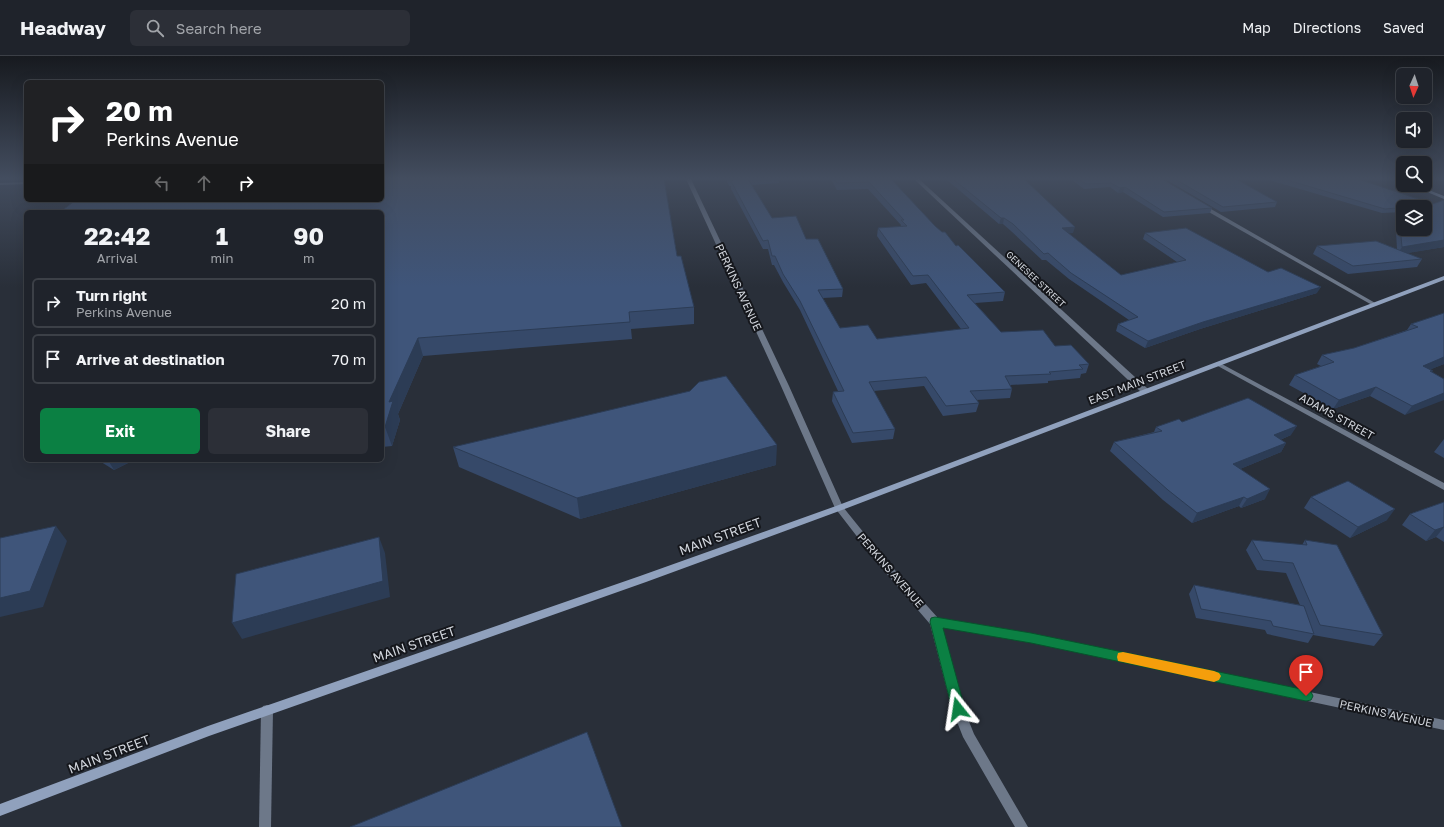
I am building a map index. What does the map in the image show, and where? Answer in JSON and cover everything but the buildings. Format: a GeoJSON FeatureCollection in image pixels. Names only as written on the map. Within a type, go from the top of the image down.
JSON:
{"type":"FeatureCollection","features":[{"type":"Feature","properties":{"kind":"main road","name":"EAST MAIN STREET"},"geometry":{"type":"LineString","coordinates":[[839,508],[1145,390],[1442,280]]}},
{"type":"Feature","properties":{"kind":"main road","name":"MAIN STREET"},"geometry":{"type":"LineString","coordinates":[[0,810],[267,710],[636,582],[839,508]]}},
{"type":"Feature","properties":{"kind":"street","name":"PERKINS AVENUE"},"geometry":{"type":"LineString","coordinates":[[705,215],[785,386],[839,508],[882,562],[935,622],[1031,638],[1444,725]]}},
{"type":"Feature","properties":{"kind":"street","name":"GENESEE STREET"},"geometry":{"type":"LineString","coordinates":[[955,215],[1145,390]]}},
{"type":"Feature","properties":{"kind":"street"},"geometry":{"type":"LineString","coordinates":[[1218,215],[1374,304]]}},
{"type":"Feature","properties":{"kind":"street","name":"ADAMS STREET"},"geometry":{"type":"LineString","coordinates":[[1218,364],[1444,487]]}},
{"type":"Feature","properties":{"kind":"street"},"geometry":{"type":"LineString","coordinates":[[935,622],[958,709],[969,737],[1022,827]]}},
{"type":"Feature","properties":{"kind":"street"},"geometry":{"type":"LineString","coordinates":[[266,827],[267,710]]}},
{"type":"Feature","properties":{"kind":"slow traffic"},"geometry":{"type":"LineString","coordinates":[[1123,657],[1214,676]]}},
{"type":"Feature","properties":{"kind":"route"},"geometry":{"type":"LineString","coordinates":[[958,709],[935,622],[1031,638],[1306,696]]}}]}
